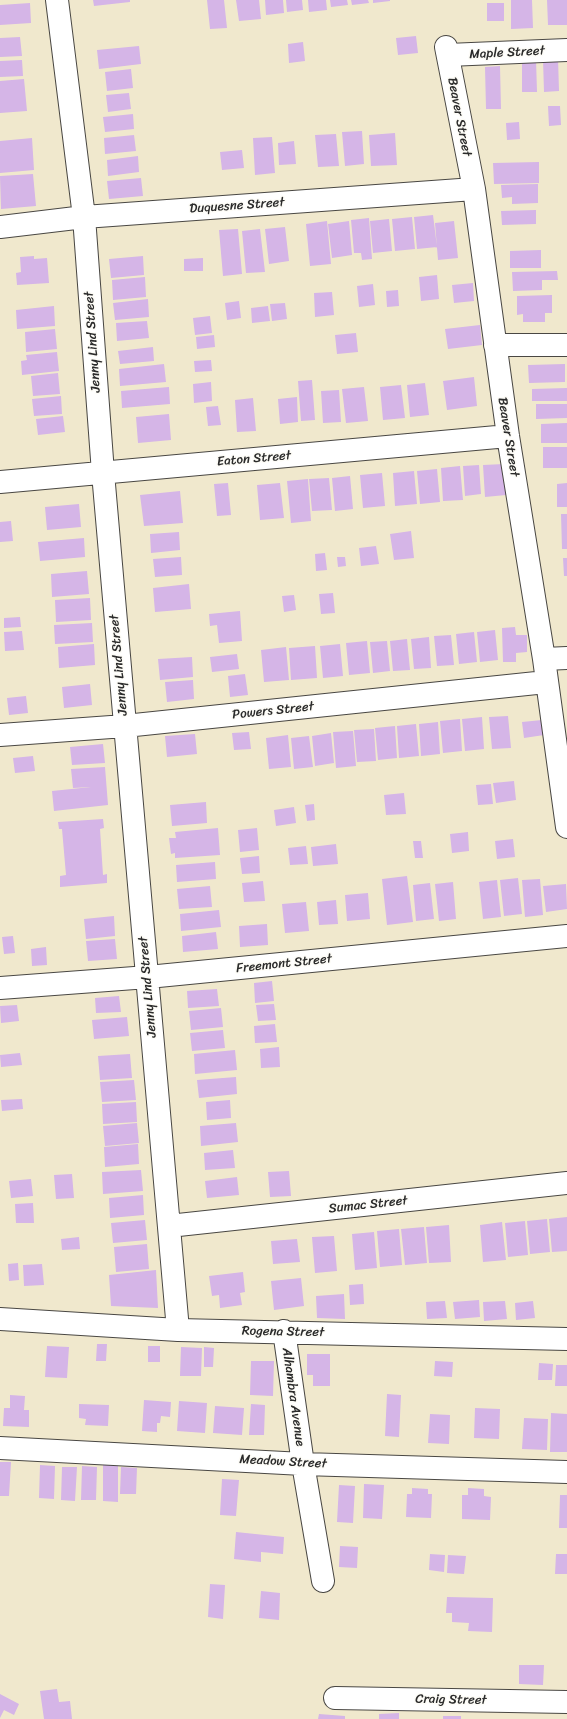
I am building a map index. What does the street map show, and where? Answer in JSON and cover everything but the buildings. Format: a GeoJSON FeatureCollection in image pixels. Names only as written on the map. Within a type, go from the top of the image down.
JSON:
{"type":"FeatureCollection","features":[{"type":"Feature","properties":{"kind":"street","name":"Jenny Lind Street"},"geometry":{"type":"LineString","coordinates":[[57,0],[84,217],[103,473],[178,1330]]}},
{"type":"Feature","properties":{"kind":"street","name":"Maple Street"},"geometry":{"type":"LineString","coordinates":[[447,51],[567,50]]}},
{"type":"Feature","properties":{"kind":"street","name":"Beaver Street"},"geometry":{"type":"LineString","coordinates":[[447,51],[474,189],[508,436],[544,659],[567,827]]}},
{"type":"Feature","properties":{"kind":"street","name":"Duquesne Street"},"geometry":{"type":"LineString","coordinates":[[0,227],[84,217],[474,189]]}},
{"type":"Feature","properties":{"kind":"street"},"geometry":{"type":"LineString","coordinates":[[495,345],[567,345]]}},
{"type":"Feature","properties":{"kind":"street","name":"Eaton Street"},"geometry":{"type":"LineString","coordinates":[[0,482],[508,436]]}},
{"type":"Feature","properties":{"kind":"street"},"geometry":{"type":"LineString","coordinates":[[544,659],[567,658]]}},
{"type":"Feature","properties":{"kind":"street","name":"Powers Street"},"geometry":{"type":"LineString","coordinates":[[0,735],[125,726],[546,682]]}},
{"type":"Feature","properties":{"kind":"street","name":"Freemont Street"},"geometry":{"type":"LineString","coordinates":[[0,988],[148,977],[567,936]]}},
{"type":"Feature","properties":{"kind":"street","name":"Sumac Street"},"geometry":{"type":"LineString","coordinates":[[169,1226],[567,1183]]}},
{"type":"Feature","properties":{"kind":"street","name":"Rogena Street"},"geometry":{"type":"LineString","coordinates":[[0,1319],[178,1330],[567,1339]]}},
{"type":"Feature","properties":{"kind":"street","name":"Alhambra Avenue"},"geometry":{"type":"LineString","coordinates":[[284,1332],[303,1464],[323,1581]]}},
{"type":"Feature","properties":{"kind":"street","name":"Meadow Street"},"geometry":{"type":"LineString","coordinates":[[0,1448],[303,1464],[567,1472]]}},
{"type":"Feature","properties":{"kind":"street","name":"Craig Street"},"geometry":{"type":"LineString","coordinates":[[335,1698],[567,1702]]}}]}
